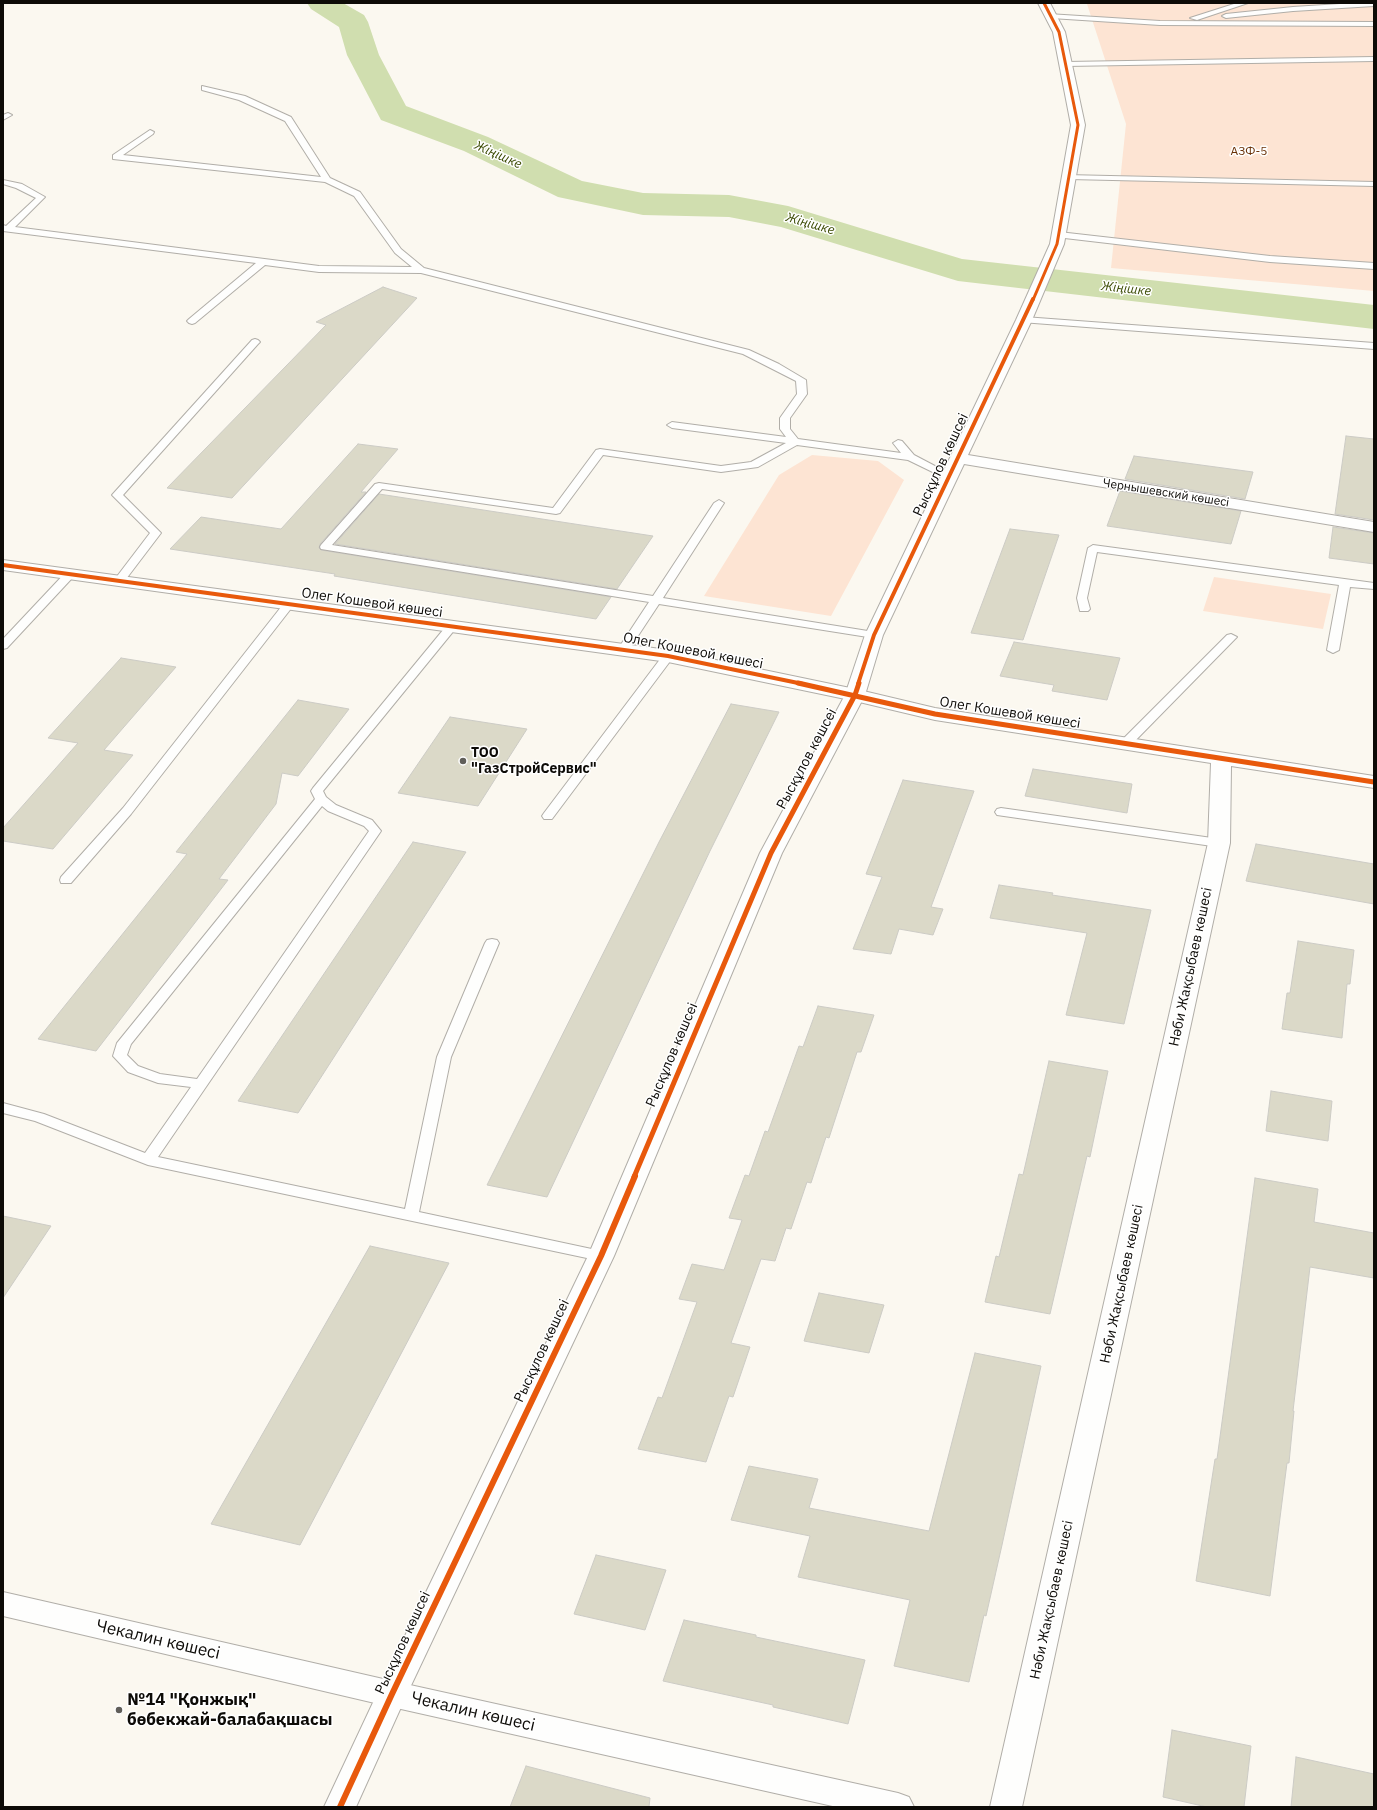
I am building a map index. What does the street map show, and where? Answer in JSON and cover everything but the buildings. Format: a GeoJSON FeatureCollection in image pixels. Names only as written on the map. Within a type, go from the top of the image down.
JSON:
{"type":"FeatureCollection","features":[{"type":"Feature","properties":{"kind":"street","name":"Рысқұлов көшсеі"},"geometry":{"type":"LineString","coordinates":[[340,1807],[392,1694],[601,1256],[770,853],[855,695],[874,635],[1025,317],[1058,239],[1078,125],[1059,32],[1044,3]]}},
{"type":"Feature","properties":{"kind":"street","name":"Чернышевский көшесі"},"geometry":{"type":"LineString","coordinates":[[954,467],[1374,527]]}},
{"type":"Feature","properties":{"kind":"street","name":"Олег Кошевой көшесі"},"geometry":{"type":"LineString","coordinates":[[3,565],[71,573],[119,581],[668,656],[855,695],[935,714],[1374,782]]}},
{"type":"Feature","properties":{"kind":"street","name":"Нәби Жақсыбаев көшесі"},"geometry":{"type":"LineString","coordinates":[[1006,1807],[1219,843],[1221,758]]}},
{"type":"Feature","properties":{"kind":"street","name":"Чекалин көшесі"},"geometry":{"type":"LineString","coordinates":[[3,1604],[392,1694],[898,1807]]}},
{"type":"Feature","properties":{"kind":"lane"},"geometry":{"type":"LineString","coordinates":[[1179,23],[1244,3]]}},
{"type":"Feature","properties":{"kind":"lane"},"geometry":{"type":"LineString","coordinates":[[1179,23],[1278,10],[1374,4]]}},
{"type":"Feature","properties":{"kind":"lane"},"geometry":{"type":"LineString","coordinates":[[1051,16],[1179,23],[1374,24]]}},
{"type":"Feature","properties":{"kind":"lane"},"geometry":{"type":"LineString","coordinates":[[1066,64],[1374,59]]}},
{"type":"Feature","properties":{"kind":"lane"},"geometry":{"type":"LineString","coordinates":[[205,88],[242,98],[288,119],[327,180]]}},
{"type":"Feature","properties":{"kind":"lane"},"geometry":{"type":"LineString","coordinates":[[150,132],[116,157],[327,180],[357,194],[398,251],[421,270]]}},
{"type":"Feature","properties":{"kind":"lane"},"geometry":{"type":"LineString","coordinates":[[1069,177],[1374,184]]}},
{"type":"Feature","properties":{"kind":"lane"},"geometry":{"type":"LineString","coordinates":[[3,182],[19,186],[41,197],[6,228]]}},
{"type":"Feature","properties":{"kind":"lane"},"geometry":{"type":"LineString","coordinates":[[6,228],[319,268],[421,270],[746,352],[801,380],[802,394],[785,418],[785,429],[795,442]]}},
{"type":"Feature","properties":{"kind":"lane"},"geometry":{"type":"LineString","coordinates":[[1058,239],[1270,259],[1374,266]]}},
{"type":"Feature","properties":{"kind":"lane"},"geometry":{"type":"LineString","coordinates":[[192,321],[264,261]]}},
{"type":"Feature","properties":{"kind":"lane"},"geometry":{"type":"LineString","coordinates":[[1025,317],[1068,322],[1374,346]]}},
{"type":"Feature","properties":{"kind":"lane"},"geometry":{"type":"LineString","coordinates":[[119,581],[156,532],[117,495],[255,342]]}},
{"type":"Feature","properties":{"kind":"lane"},"geometry":{"type":"LineString","coordinates":[[672,426],[910,457],[954,467]]}},
{"type":"Feature","properties":{"kind":"lane"},"geometry":{"type":"LineString","coordinates":[[795,442],[754,465],[721,469],[600,452],[556,511],[379,486],[325,547],[874,635]]}},
{"type":"Feature","properties":{"kind":"lane"},"geometry":{"type":"LineString","coordinates":[[898,443],[910,457]]}},
{"type":"Feature","properties":{"kind":"lane"},"geometry":{"type":"LineString","coordinates":[[624,650],[719,504]]}},
{"type":"Feature","properties":{"kind":"lane"},"geometry":{"type":"LineString","coordinates":[[1084,610],[1082,598],[1094,548],[1374,586]]}},
{"type":"Feature","properties":{"kind":"lane"},"geometry":{"type":"LineString","coordinates":[[3,646],[71,573]]}},
{"type":"Feature","properties":{"kind":"lane"},"geometry":{"type":"LineString","coordinates":[[1333,650],[1345,583]]}},
{"type":"Feature","properties":{"kind":"lane"},"geometry":{"type":"LineString","coordinates":[[66,880],[127,811],[289,604]]}},
{"type":"Feature","properties":{"kind":"lane"},"geometry":{"type":"LineString","coordinates":[[148,1160],[375,831],[368,823],[332,808],[321,799],[317,791],[452,626]]}},
{"type":"Feature","properties":{"kind":"lane"},"geometry":{"type":"LineString","coordinates":[[1126,744],[1231,637]]}},
{"type":"Feature","properties":{"kind":"lane"},"geometry":{"type":"LineString","coordinates":[[548,816],[668,656]]}},
{"type":"Feature","properties":{"kind":"lane"},"geometry":{"type":"LineString","coordinates":[[200,1084],[158,1078],[133,1069],[120,1056],[124,1042],[321,799]]}},
{"type":"Feature","properties":{"kind":"lane"},"geometry":{"type":"LineString","coordinates":[[1000,812],[1219,843]]}},
{"type":"Feature","properties":{"kind":"lane"},"geometry":{"type":"LineString","coordinates":[[411,1215],[444,1057],[492,943]]}},
{"type":"Feature","properties":{"kind":"lane"},"geometry":{"type":"LineString","coordinates":[[3,1108],[39,1117],[148,1160],[601,1256]]}},
{"type":"Feature","properties":{"kind":"green space","name":"АЗФ-5"},"geometry":{"type":"Polygon","coordinates":[[[1374,3],[1374,291],[1111,268],[1126,124],[1087,4],[1374,3]]]}},
{"type":"Feature","properties":{"kind":"green space"},"geometry":{"type":"Polygon","coordinates":[[[812,455],[878,461],[904,480],[831,616],[704,596],[779,475],[812,455]]]}},
{"type":"Feature","properties":{"kind":"green space"},"geometry":{"type":"Polygon","coordinates":[[[1214,577],[1331,594],[1323,629],[1203,611],[1214,577]]]}},
{"type":"Feature","properties":{"kind":"waterway","name":"Жіңішке"},"geometry":{"type":"LineString","coordinates":[[322,3],[353,22],[363,55],[393,113],[476,144],[571,189],[643,204],[729,206],[788,217],[958,270],[1374,317]]}},
{"type":"Feature","properties":{"kind":"cycle path"},"geometry":{"type":"LineString","coordinates":[[340,1807],[392,1694],[601,1256],[771,853],[855,695],[874,635],[1024,320],[1057,244],[1078,125],[1059,32],[1044,3]]}},
{"type":"Feature","properties":{"kind":"cycle path"},"geometry":{"type":"LineString","coordinates":[[3,565],[668,656],[855,695],[935,714],[1374,782]]}},
{"type":"Feature","properties":{"kind":"place","name":"ТОО \"ГазСтройСервис\""},"geometry":{"type":"Point","coordinates":[463,761]}},
{"type":"Feature","properties":{"kind":"place","name":"№14 \"Қонжық\" бөбекжай-балабақшасы"},"geometry":{"type":"Point","coordinates":[119,1710]}}]}
